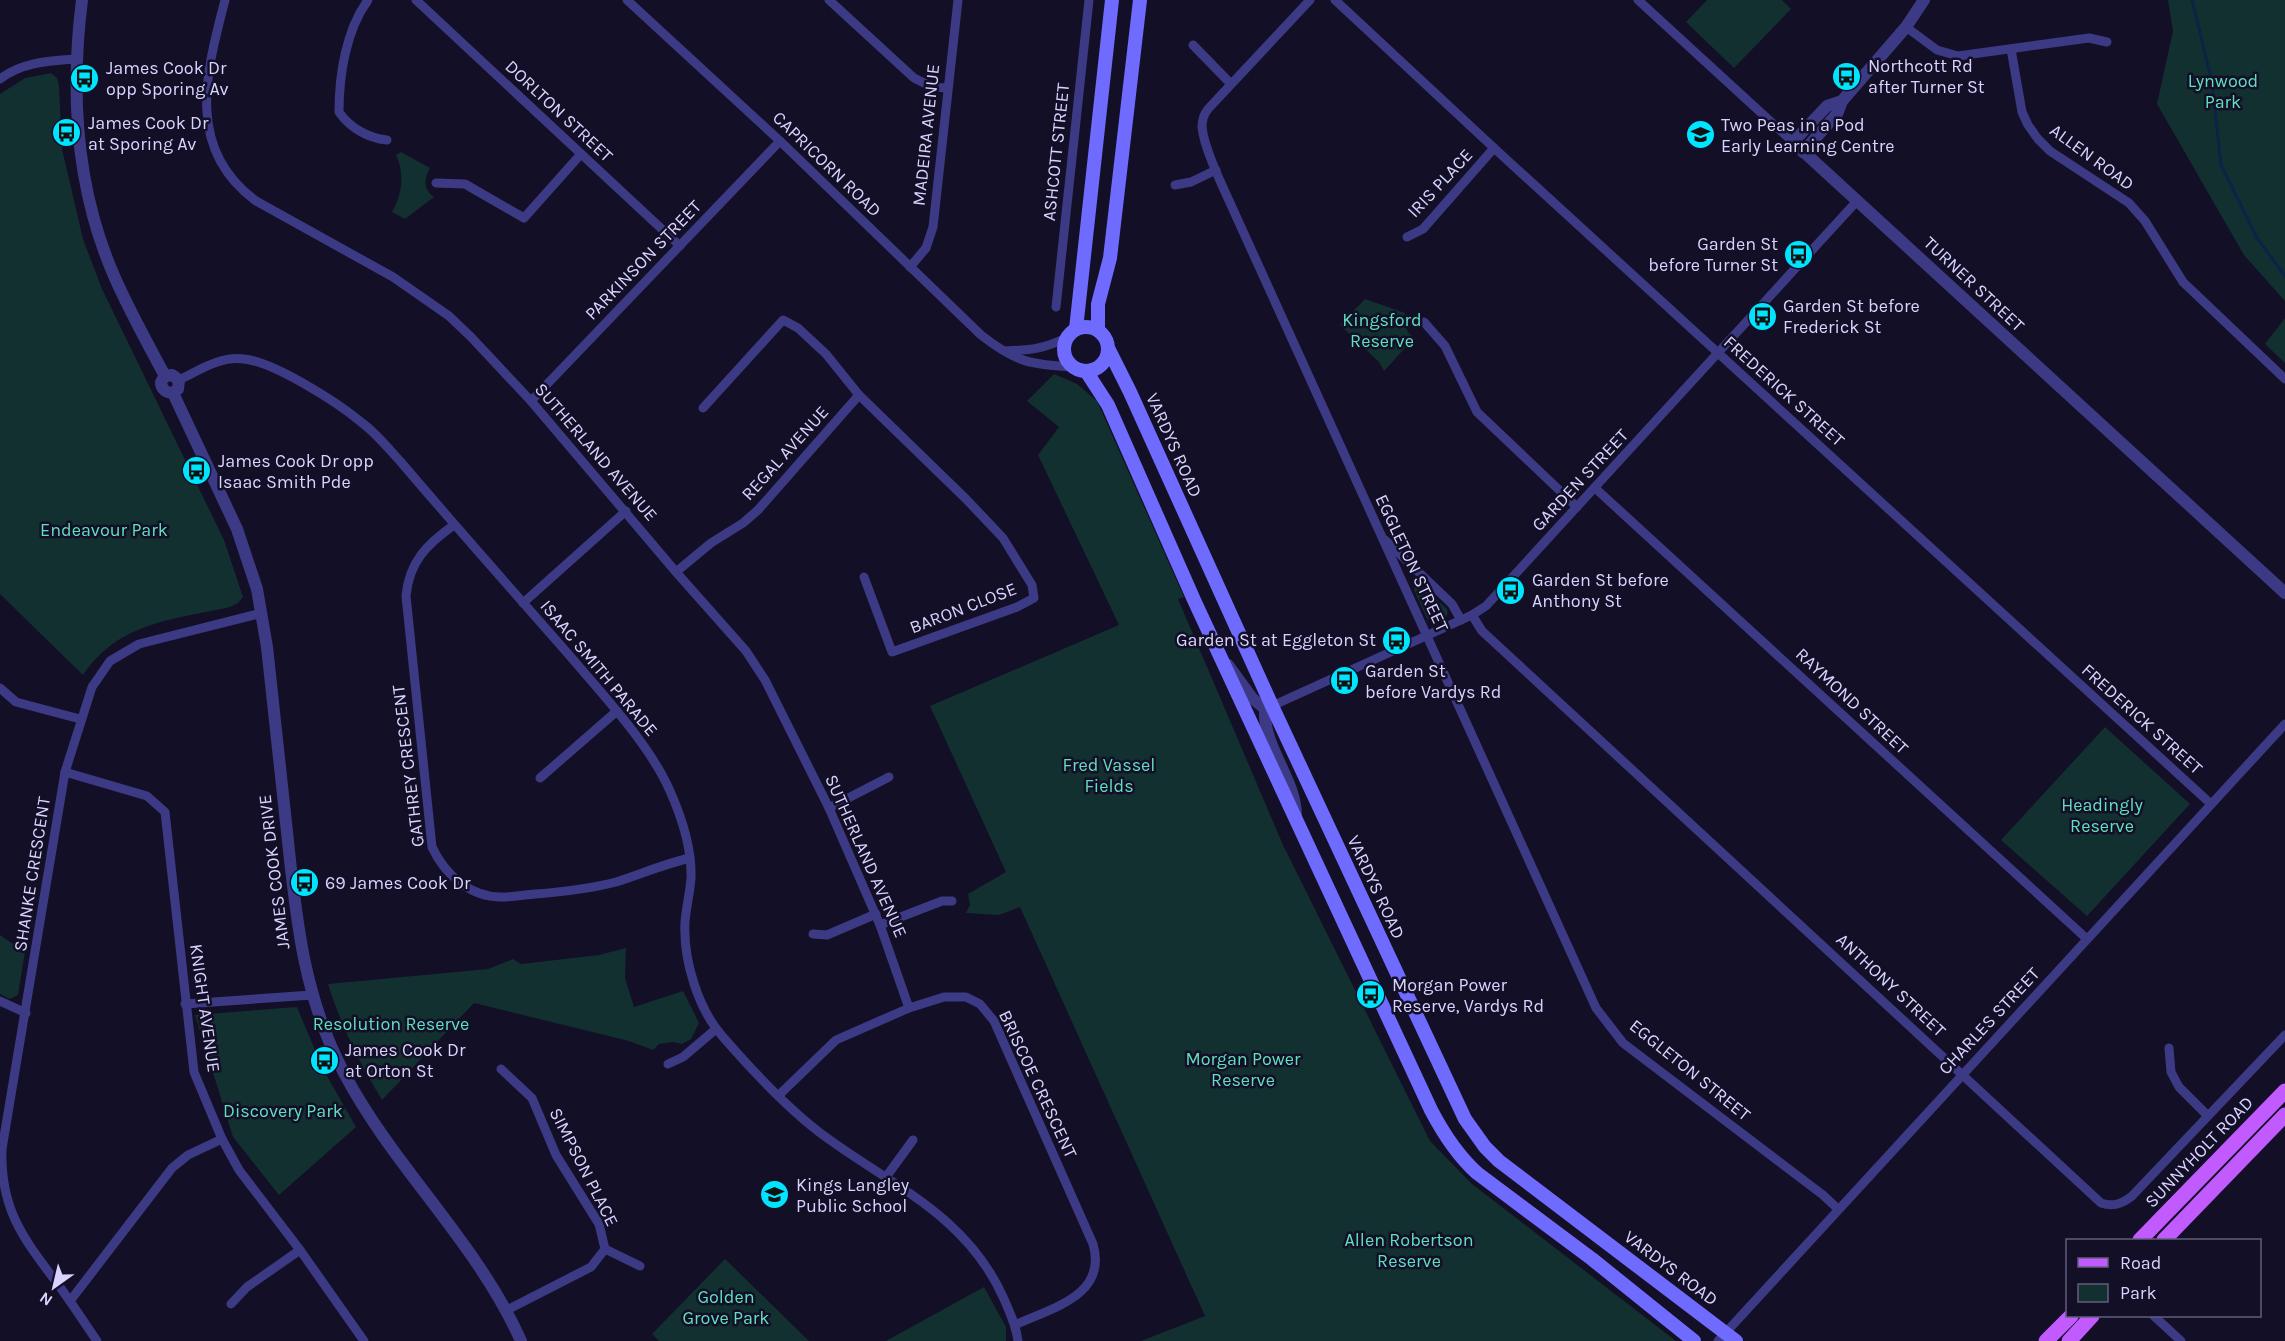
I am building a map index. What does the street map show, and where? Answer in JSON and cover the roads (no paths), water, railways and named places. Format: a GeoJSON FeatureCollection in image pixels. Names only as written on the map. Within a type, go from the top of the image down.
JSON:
{"type":"FeatureCollection","features":[{"type":"Feature","properties":{"kind":"main road"},"geometry":{"type":"LineString","coordinates":[[1112,0],[1072,333],[1064,350],[1066,356],[1080,369],[1108,405],[1215,646],[1431,1110],[1456,1152],[1477,1173],[1592,1259],[1694,1341]]}},
{"type":"Feature","properties":{"kind":"main road"},"geometry":{"type":"LineString","coordinates":[[1098,330],[1098,304],[1110,258],[1140,0]]}},
{"type":"Feature","properties":{"kind":"main road"},"geometry":{"type":"LineString","coordinates":[[1072,333],[1087,327],[1098,330],[1107,340],[1108,350],[1104,363],[1093,370],[1080,369]]}},
{"type":"Feature","properties":{"kind":"main road","name":"VARDYS ROAD"},"geometry":{"type":"LineString","coordinates":[[1108,350],[1130,392],[1272,706],[1451,1092],[1476,1135],[1492,1154],[1515,1173],[1726,1338]]}},
{"type":"Feature","properties":{"kind":"main road","name":"SUNNYHOLT ROAD"},"geometry":{"type":"LineString","coordinates":[[2141,1239],[2285,1091]]}},
{"type":"Feature","properties":{"kind":"main road","name":"SUNNYHOLT ROAD"},"geometry":{"type":"LineString","coordinates":[[2165,1239],[2285,1115]]}},
{"type":"Feature","properties":{"kind":"main road"},"geometry":{"type":"LineString","coordinates":[[2046,1341],[2070,1317]]}},
{"type":"Feature","properties":{"kind":"main road"},"geometry":{"type":"LineString","coordinates":[[2069,1341],[2091,1317]]}},
{"type":"Feature","properties":{"kind":"street"},"geometry":{"type":"LineString","coordinates":[[82,0],[76,59],[75,99],[79,145],[94,219],[118,286],[165,376]]}},
{"type":"Feature","properties":{"kind":"street","name":"SUTHERLAND AVENUE"},"geometry":{"type":"LineString","coordinates":[[225,0],[211,57],[206,106],[211,139],[229,177],[256,201],[393,277],[449,316],[489,354],[531,401],[746,651],[765,680],[829,808],[876,915],[909,1008]]}},
{"type":"Feature","properties":{"kind":"street"},"geometry":{"type":"LineString","coordinates":[[368,0],[349,35],[339,96],[339,112],[352,126],[374,138],[387,140]]}},
{"type":"Feature","properties":{"kind":"street","name":"DORLTON STREET"},"geometry":{"type":"LineString","coordinates":[[416,0],[680,246]]}},
{"type":"Feature","properties":{"kind":"street","name":"CAPRICORN ROAD"},"geometry":{"type":"LineString","coordinates":[[627,0],[780,141],[981,334],[1017,359],[1034,364],[1080,369]]}},
{"type":"Feature","properties":{"kind":"street"},"geometry":{"type":"LineString","coordinates":[[829,0],[915,78],[932,87],[947,88]]}},
{"type":"Feature","properties":{"kind":"street","name":"MADEIRA AVENUE"},"geometry":{"type":"LineString","coordinates":[[910,267],[922,254],[930,238],[958,0]]}},
{"type":"Feature","properties":{"kind":"street","name":"ASHCOTT STREET"},"geometry":{"type":"LineString","coordinates":[[1056,307],[1089,0]]}},
{"type":"Feature","properties":{"kind":"street","name":"EGGLETON STREET"},"geometry":{"type":"LineString","coordinates":[[1310,0],[1208,109],[1203,118],[1203,132],[1216,170],[1596,1008],[1623,1043],[1823,1195],[1838,1209]]}},
{"type":"Feature","properties":{"kind":"street","name":"FREDERICK STREET"},"geometry":{"type":"LineString","coordinates":[[1335,0],[2211,804]]}},
{"type":"Feature","properties":{"kind":"street","name":"TURNER STREET"},"geometry":{"type":"LineString","coordinates":[[1638,0],[2285,594]]}},
{"type":"Feature","properties":{"kind":"street"},"geometry":{"type":"LineString","coordinates":[[1803,152],[1837,114],[1842,101],[1906,27],[1924,0]]}},
{"type":"Feature","properties":{"kind":"street"},"geometry":{"type":"LineString","coordinates":[[1906,27],[1931,47],[1951,55],[1965,56],[2089,38],[2107,42]]}},
{"type":"Feature","properties":{"kind":"street"},"geometry":{"type":"LineString","coordinates":[[1193,45],[1202,57],[1231,84]]}},
{"type":"Feature","properties":{"kind":"street","name":"ALLEN ROAD"},"geometry":{"type":"LineString","coordinates":[[2011,49],[2022,112],[2038,139],[2050,151],[2129,203],[2145,221],[2182,282],[2285,379]]}},
{"type":"Feature","properties":{"kind":"street"},"geometry":{"type":"LineString","coordinates":[[0,80],[20,68],[34,64],[76,59]]}},
{"type":"Feature","properties":{"kind":"street"},"geometry":{"type":"LineString","coordinates":[[1793,142],[1827,106],[1842,101]]}},
{"type":"Feature","properties":{"kind":"street","name":"PARKINSON STREET"},"geometry":{"type":"LineString","coordinates":[[531,401],[780,141]]}},
{"type":"Feature","properties":{"kind":"street","name":"IRIS PLACE"},"geometry":{"type":"LineString","coordinates":[[1407,237],[1423,229],[1494,148]]}},
{"type":"Feature","properties":{"kind":"street"},"geometry":{"type":"LineString","coordinates":[[436,183],[465,184],[524,218],[581,154]]}},
{"type":"Feature","properties":{"kind":"street"},"geometry":{"type":"LineString","coordinates":[[1175,185],[1191,182],[1216,170]]}},
{"type":"Feature","properties":{"kind":"street","name":"GARDEN STREET"},"geometry":{"type":"LineString","coordinates":[[1272,706],[1472,615],[1492,601],[1857,201]]}},
{"type":"Feature","properties":{"kind":"street"},"geometry":{"type":"LineString","coordinates":[[703,408],[783,320],[798,328],[826,354],[858,395]]}},
{"type":"Feature","properties":{"kind":"street"},"geometry":{"type":"LineString","coordinates":[[1424,322],[1445,346],[1472,403],[1484,421],[1577,507]]}},
{"type":"Feature","properties":{"kind":"street"},"geometry":{"type":"LineString","coordinates":[[1005,351],[1048,347],[1072,333]]}},
{"type":"Feature","properties":{"kind":"street","name":"ISAAC SMITH PARADE"},"geometry":{"type":"LineString","coordinates":[[179,380],[206,366],[225,360],[243,358],[268,365],[363,423],[400,461],[617,711],[652,759],[670,789],[683,825],[690,858],[691,877],[685,920],[686,951],[693,980],[716,1029],[778,1095],[822,1134],[933,1210],[965,1238],[988,1268],[1016,1325],[1018,1341]]}},
{"type":"Feature","properties":{"kind":"street"},"geometry":{"type":"LineString","coordinates":[[172,375],[179,380],[178,389],[173,393],[163,389],[161,382],[165,376],[172,375]]}},
{"type":"Feature","properties":{"kind":"street","name":"JAMES COOK DRIVE"},"geometry":{"type":"LineString","coordinates":[[173,393],[237,529],[252,571],[262,613],[299,937],[312,995],[335,1055],[359,1099],[482,1270],[507,1310],[521,1341]]}},
{"type":"Feature","properties":{"kind":"street","name":"REGAL AVENUE"},"geometry":{"type":"LineString","coordinates":[[676,572],[711,543],[743,523],[758,510],[858,395]]}},
{"type":"Feature","properties":{"kind":"street","name":"BARON CLOSE"},"geometry":{"type":"LineString","coordinates":[[858,395],[1003,538],[1032,585],[1034,598],[1017,607],[892,652],[864,577]]}},
{"type":"Feature","properties":{"kind":"street","name":"RAYMOND STREET"},"geometry":{"type":"LineString","coordinates":[[1595,488],[2087,939]]}},
{"type":"Feature","properties":{"kind":"street"},"geometry":{"type":"LineString","coordinates":[[523,603],[626,511]]}},
{"type":"Feature","properties":{"kind":"street","name":"GATHREY CRESCENT"},"geometry":{"type":"LineString","coordinates":[[454,525],[419,555],[407,582],[406,596],[432,847],[438,859],[466,887],[477,893],[501,898],[596,887],[667,863],[690,858]]}},
{"type":"Feature","properties":{"kind":"street"},"geometry":{"type":"LineString","coordinates":[[1381,537],[1452,604],[1461,620]]}},
{"type":"Feature","properties":{"kind":"street","name":"SHANKE CRESCENT"},"geometry":{"type":"LineString","coordinates":[[97,1341],[28,1245],[14,1220],[2,1181],[2,1149],[65,772],[92,687],[110,660],[139,644],[262,613]]}},
{"type":"Feature","properties":{"kind":"street","name":"ANTHONY STREET"},"geometry":{"type":"LineString","coordinates":[[1472,615],[1482,631],[2101,1203],[2109,1205],[2125,1201],[2132,1196],[2285,1035]]}},
{"type":"Feature","properties":{"kind":"street"},"geometry":{"type":"LineString","coordinates":[[1215,646],[1255,701],[1262,707],[1272,706]]}},
{"type":"Feature","properties":{"kind":"street"},"geometry":{"type":"LineString","coordinates":[[0,688],[16,702],[80,719]]}},
{"type":"Feature","properties":{"kind":"street"},"geometry":{"type":"LineString","coordinates":[[1272,706],[1265,712],[1266,724],[1277,759],[1294,797],[1296,820]]}},
{"type":"Feature","properties":{"kind":"street"},"geometry":{"type":"LineString","coordinates":[[540,778],[617,711]]}},
{"type":"Feature","properties":{"kind":"street","name":"CHARLES STREET"},"geometry":{"type":"LineString","coordinates":[[1726,1338],[1838,1209],[2285,724]]}},
{"type":"Feature","properties":{"kind":"street","name":"KNIGHT AVENUE"},"geometry":{"type":"LineString","coordinates":[[65,772],[147,796],[165,812],[194,1072],[222,1138],[239,1170],[364,1341]]}},
{"type":"Feature","properties":{"kind":"street"},"geometry":{"type":"LineString","coordinates":[[829,808],[889,777]]}},
{"type":"Feature","properties":{"kind":"street"},"geometry":{"type":"LineString","coordinates":[[880,925],[942,901],[952,901]]}},
{"type":"Feature","properties":{"kind":"street"},"geometry":{"type":"LineString","coordinates":[[813,934],[826,935],[876,915]]}},
{"type":"Feature","properties":{"kind":"street"},"geometry":{"type":"LineString","coordinates":[[185,1004],[312,995]]}},
{"type":"Feature","properties":{"kind":"street","name":"BRISCOE CRESCENT"},"geometry":{"type":"LineString","coordinates":[[778,1095],[836,1040],[909,1008],[944,997],[966,997],[980,1004],[991,1015],[1093,1244],[1095,1268],[1090,1281],[1083,1290],[1074,1298],[1016,1325]]}},
{"type":"Feature","properties":{"kind":"street"},"geometry":{"type":"LineString","coordinates":[[0,1001],[26,1013]]}},
{"type":"Feature","properties":{"kind":"street"},"geometry":{"type":"LineString","coordinates":[[668,1064],[683,1057],[716,1029]]}},
{"type":"Feature","properties":{"kind":"street"},"geometry":{"type":"LineString","coordinates":[[2169,1048],[2171,1072],[2179,1087],[2207,1115]]}},
{"type":"Feature","properties":{"kind":"street","name":"SIMPSON PLACE"},"geometry":{"type":"LineString","coordinates":[[501,1069],[532,1098],[556,1155],[599,1224],[605,1250],[591,1267],[507,1310]]}},
{"type":"Feature","properties":{"kind":"street"},"geometry":{"type":"LineString","coordinates":[[70,1301],[172,1168],[188,1155],[222,1138]]}},
{"type":"Feature","properties":{"kind":"street"},"geometry":{"type":"LineString","coordinates":[[886,1177],[913,1140]]}},
{"type":"Feature","properties":{"kind":"street"},"geometry":{"type":"LineString","coordinates":[[605,1250],[640,1266]]}},
{"type":"Feature","properties":{"kind":"street"},"geometry":{"type":"LineString","coordinates":[[231,1304],[247,1287],[300,1251]]}},
{"type":"Feature","properties":{"kind":"street"},"geometry":{"type":"LineString","coordinates":[[2155,1317],[2181,1341]]}},
{"type":"Feature","properties":{"kind":"waterway"},"geometry":{"type":"LineString","coordinates":[[2192,0],[2212,82],[2221,165],[2257,238],[2285,276]]}},
{"type":"Feature","properties":{"kind":"place","name":"Northcott Rd after Turner St"},"geometry":{"type":"Point","coordinates":[1847,76]}},
{"type":"Feature","properties":{"kind":"place","name":"James Cook Dr opp Sporing Av"},"geometry":{"type":"Point","coordinates":[85,78]}},
{"type":"Feature","properties":{"kind":"place","name":"James Cook Dr at Sporing Av"},"geometry":{"type":"Point","coordinates":[67,133]}},
{"type":"Feature","properties":{"kind":"place","name":"Two Peas in a Pod Early Learning Centre"},"geometry":{"type":"Point","coordinates":[1700,135]}},
{"type":"Feature","properties":{"kind":"place","name":"Garden St before Turner St"},"geometry":{"type":"Point","coordinates":[1799,254]}},
{"type":"Feature","properties":{"kind":"place","name":"Garden St before Frederick St"},"geometry":{"type":"Point","coordinates":[1762,316]}},
{"type":"Feature","properties":{"kind":"place","name":"James Cook Dr opp Isaac Smith Pde"},"geometry":{"type":"Point","coordinates":[197,471]}},
{"type":"Feature","properties":{"kind":"place","name":"Garden St before Anthony St"},"geometry":{"type":"Point","coordinates":[1511,590]}},
{"type":"Feature","properties":{"kind":"place","name":"Garden St at Eggleton St"},"geometry":{"type":"Point","coordinates":[1397,640]}},
{"type":"Feature","properties":{"kind":"place","name":"Garden St before Vardys Rd"},"geometry":{"type":"Point","coordinates":[1344,681]}},
{"type":"Feature","properties":{"kind":"place","name":"69 James Cook Dr"},"geometry":{"type":"Point","coordinates":[304,883]}},
{"type":"Feature","properties":{"kind":"place","name":"Morgan Power Reserve, Vardys Rd"},"geometry":{"type":"Point","coordinates":[1371,995]}},
{"type":"Feature","properties":{"kind":"place","name":"James Cook Dr at Orton St"},"geometry":{"type":"Point","coordinates":[324,1060]}},
{"type":"Feature","properties":{"kind":"place","name":"Kings Langley Public School"},"geometry":{"type":"Point","coordinates":[775,1195]}},
{"type":"Feature","properties":{"kind":"park label","name":"Lynwood Park"},"geometry":{"type":"Point","coordinates":[2223,91]}},
{"type":"Feature","properties":{"kind":"park label","name":"Kingsford Reserve"},"geometry":{"type":"Point","coordinates":[1382,330]}},
{"type":"Feature","properties":{"kind":"park label","name":"Endeavour Park"},"geometry":{"type":"Point","coordinates":[104,530]}},
{"type":"Feature","properties":{"kind":"park label","name":"Fred Vassel Fields"},"geometry":{"type":"Point","coordinates":[1109,775]}},
{"type":"Feature","properties":{"kind":"park label","name":"Headingly Reserve"},"geometry":{"type":"Point","coordinates":[2102,815]}},
{"type":"Feature","properties":{"kind":"park label","name":"Resolution Reserve"},"geometry":{"type":"Point","coordinates":[391,1024]}},
{"type":"Feature","properties":{"kind":"park label","name":"Morgan Power Reserve"},"geometry":{"type":"Point","coordinates":[1243,1069]}},
{"type":"Feature","properties":{"kind":"park label","name":"Discovery Park"},"geometry":{"type":"Point","coordinates":[283,1111]}},
{"type":"Feature","properties":{"kind":"park label","name":"Allen Robertson Reserve"},"geometry":{"type":"Point","coordinates":[1409,1250]}},
{"type":"Feature","properties":{"kind":"park label","name":"Golden Grove Park"},"geometry":{"type":"Point","coordinates":[726,1307]}}]}
